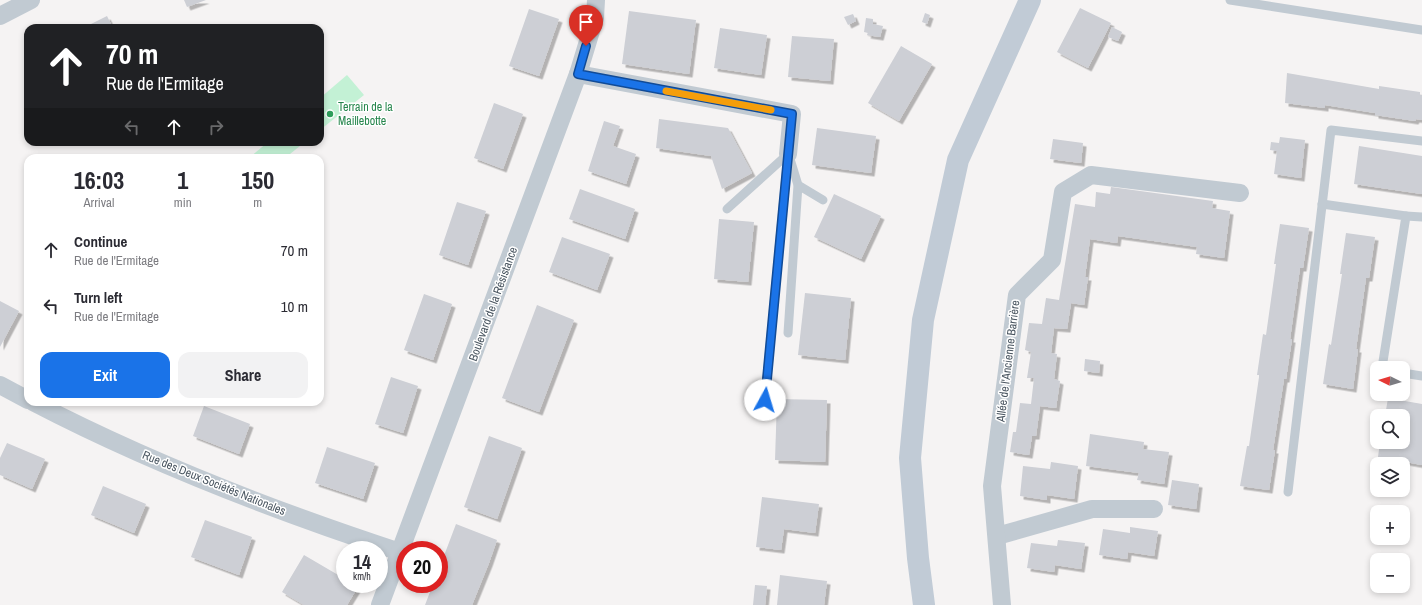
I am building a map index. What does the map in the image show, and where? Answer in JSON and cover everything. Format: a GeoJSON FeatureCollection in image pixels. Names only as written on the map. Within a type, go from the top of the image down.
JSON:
{"type":"FeatureCollection","features":[{"type":"Feature","properties":{"kind":"main road"},"geometry":{"type":"LineString","coordinates":[[924,605],[918,558],[910,458],[923,320],[958,160],[1030,0]]}},
{"type":"Feature","properties":{"kind":"street"},"geometry":{"type":"LineString","coordinates":[[0,16],[31,0]]}},
{"type":"Feature","properties":{"kind":"street","name":"Boulevard de la Résistance"},"geometry":{"type":"LineString","coordinates":[[404,541],[578,74],[595,18],[596,0]]}},
{"type":"Feature","properties":{"kind":"street"},"geometry":{"type":"LineString","coordinates":[[578,74],[792,114],[788,154]]}},
{"type":"Feature","properties":{"kind":"street","name":"Allée de l'Ancienne Barrière"},"geometry":{"type":"LineString","coordinates":[[1002,605],[992,486],[1017,295],[1052,260],[1064,192],[1091,175],[1240,193]]}},
{"type":"Feature","properties":{"kind":"street"},"geometry":{"type":"LineString","coordinates":[[0,385],[24,398]]}},
{"type":"Feature","properties":{"kind":"street","name":"Rue des Deux Sociétés Nationales"},"geometry":{"type":"LineString","coordinates":[[41,406],[120,445],[226,490],[396,551]]}},
{"type":"Feature","properties":{"kind":"street"},"geometry":{"type":"LineString","coordinates":[[997,536],[1092,509],[1154,509]]}},
{"type":"Feature","properties":{"kind":"street","name":"Boulevard de la Résistance"},"geometry":{"type":"LineString","coordinates":[[380,605],[396,563]]}},
{"type":"Feature","properties":{"kind":"lane"},"geometry":{"type":"LineString","coordinates":[[1230,0],[1422,30]]}},
{"type":"Feature","properties":{"kind":"lane"},"geometry":{"type":"LineString","coordinates":[[1288,492],[1331,130],[1422,141]]}},
{"type":"Feature","properties":{"kind":"lane"},"geometry":{"type":"LineString","coordinates":[[788,154],[798,185],[788,333]]}},
{"type":"Feature","properties":{"kind":"lane"},"geometry":{"type":"LineString","coordinates":[[727,209],[788,154]]}},
{"type":"Feature","properties":{"kind":"lane"},"geometry":{"type":"LineString","coordinates":[[765,400],[788,154]]}},
{"type":"Feature","properties":{"kind":"lane"},"geometry":{"type":"LineString","coordinates":[[798,185],[824,200]]}},
{"type":"Feature","properties":{"kind":"lane"},"geometry":{"type":"LineString","coordinates":[[1322,204],[1422,217]]}},
{"type":"Feature","properties":{"kind":"lane"},"geometry":{"type":"LineString","coordinates":[[1383,361],[1406,216]]}},
{"type":"Feature","properties":{"kind":"lane"},"geometry":{"type":"LineString","coordinates":[[1410,374],[1422,376]]}},
{"type":"Feature","properties":{"kind":"green space","name":"Terrain de la Maillebotte"},"geometry":{"type":"Polygon","coordinates":[[[347,75],[364,95],[324,127],[324,95],[347,75]]]}},
{"type":"Feature","properties":{"kind":"green space"},"geometry":{"type":"Polygon","coordinates":[[[263,146],[300,146],[290,154],[254,154],[263,146]]]}},
{"type":"Feature","properties":{"kind":"building"},"geometry":{"type":"Polygon","coordinates":[[[184,0],[206,0],[187,7],[184,0]]]}},
{"type":"Feature","properties":{"kind":"building"},"geometry":{"type":"Polygon","coordinates":[[[1080,8],[1111,23],[1088,68],[1057,52],[1080,8]]]}},
{"type":"Feature","properties":{"kind":"building"},"geometry":{"type":"Polygon","coordinates":[[[529,9],[559,19],[539,76],[509,66],[529,9]]]}},
{"type":"Feature","properties":{"kind":"building"},"geometry":{"type":"Polygon","coordinates":[[[629,11],[696,20],[689,74],[622,64],[629,11]]]}},
{"type":"Feature","properties":{"kind":"building"},"geometry":{"type":"Polygon","coordinates":[[[925,13],[930,15],[927,24],[922,22],[925,13]]]}},
{"type":"Feature","properties":{"kind":"building"},"geometry":{"type":"Polygon","coordinates":[[[853,14],[856,21],[848,25],[844,17],[853,14]]]}},
{"type":"Feature","properties":{"kind":"building"},"geometry":{"type":"Polygon","coordinates":[[[107,16],[111,24],[91,24],[107,16]]]}},
{"type":"Feature","properties":{"kind":"building"},"geometry":{"type":"Polygon","coordinates":[[[866,18],[873,19],[873,24],[883,26],[880,37],[867,35],[868,33],[864,32],[866,18]]]}},
{"type":"Feature","properties":{"kind":"building"},"geometry":{"type":"Polygon","coordinates":[[[1112,27],[1122,32],[1118,41],[1108,37],[1112,27]]]}},
{"type":"Feature","properties":{"kind":"building"},"geometry":{"type":"Polygon","coordinates":[[[720,28],[767,35],[761,75],[714,68],[720,28]]]}},
{"type":"Feature","properties":{"kind":"building"},"geometry":{"type":"Polygon","coordinates":[[[792,36],[834,39],[830,81],[788,77],[792,36]]]}},
{"type":"Feature","properties":{"kind":"building"},"geometry":{"type":"Polygon","coordinates":[[[901,46],[932,64],[899,121],[868,103],[901,46]]]}},
{"type":"Feature","properties":{"kind":"building"},"geometry":{"type":"Polygon","coordinates":[[[1287,73],[1379,89],[1379,86],[1420,92],[1420,95],[1422,95],[1422,120],[1416,119],[1415,121],[1375,115],[1375,113],[1325,105],[1325,108],[1285,103],[1287,73]]]}},
{"type":"Feature","properties":{"kind":"building"},"geometry":{"type":"Polygon","coordinates":[[[494,103],[523,114],[503,169],[474,158],[494,103]]]}},
{"type":"Feature","properties":{"kind":"building"},"geometry":{"type":"Polygon","coordinates":[[[659,119],[728,128],[752,173],[722,189],[711,156],[656,148],[659,119]]]}},
{"type":"Feature","properties":{"kind":"building"},"geometry":{"type":"Polygon","coordinates":[[[604,121],[620,126],[613,146],[636,154],[626,184],[588,171],[604,121]]]}},
{"type":"Feature","properties":{"kind":"building"},"geometry":{"type":"Polygon","coordinates":[[[817,128],[876,136],[871,173],[812,165],[817,128]]]}},
{"type":"Feature","properties":{"kind":"building"},"geometry":{"type":"Polygon","coordinates":[[[1280,137],[1305,140],[1301,178],[1274,174],[1277,151],[1270,150],[1271,142],[1279,143],[1280,137]]]}},
{"type":"Feature","properties":{"kind":"building"},"geometry":{"type":"Polygon","coordinates":[[[1053,139],[1083,143],[1081,163],[1050,159],[1053,139]]]}},
{"type":"Feature","properties":{"kind":"building"},"geometry":{"type":"Polygon","coordinates":[[[1359,146],[1422,156],[1422,194],[1354,184],[1359,146]]]}},
{"type":"Feature","properties":{"kind":"building"},"geometry":{"type":"Polygon","coordinates":[[[1111,187],[1213,201],[1212,208],[1230,211],[1224,258],[1196,254],[1197,247],[1118,236],[1117,243],[1090,239],[1085,277],[1088,277],[1084,305],[1071,303],[1067,329],[1054,328],[1051,353],[1057,354],[1054,379],[1060,381],[1056,408],[1040,406],[1036,436],[1032,436],[1029,455],[1010,452],[1013,432],[1016,432],[1020,403],[1031,404],[1034,378],[1027,378],[1031,352],[1025,350],[1029,323],[1042,324],[1046,298],[1059,300],[1075,204],[1095,207],[1096,192],[1110,194],[1111,187]]]}},
{"type":"Feature","properties":{"kind":"building"},"geometry":{"type":"Polygon","coordinates":[[[580,189],[635,209],[625,239],[569,219],[580,189]]]}},
{"type":"Feature","properties":{"kind":"building"},"geometry":{"type":"Polygon","coordinates":[[[834,194],[881,216],[861,259],[814,237],[834,194]]]}},
{"type":"Feature","properties":{"kind":"building"},"geometry":{"type":"Polygon","coordinates":[[[457,202],[486,211],[468,265],[439,255],[457,202]]]}},
{"type":"Feature","properties":{"kind":"building"},"geometry":{"type":"Polygon","coordinates":[[[719,219],[754,222],[748,282],[714,279],[719,219]]]}},
{"type":"Feature","properties":{"kind":"building"},"geometry":{"type":"Polygon","coordinates":[[[1280,224],[1309,228],[1303,268],[1300,268],[1290,339],[1292,339],[1273,450],[1275,450],[1269,490],[1240,486],[1247,446],[1249,446],[1259,377],[1259,375],[1257,375],[1263,334],[1266,335],[1280,224]]]}},
{"type":"Feature","properties":{"kind":"building"},"geometry":{"type":"Polygon","coordinates":[[[1346,233],[1375,237],[1369,278],[1366,278],[1356,349],[1358,349],[1353,389],[1323,384],[1329,344],[1331,345],[1342,274],[1340,274],[1346,233]]]}},
{"type":"Feature","properties":{"kind":"building"},"geometry":{"type":"Polygon","coordinates":[[[562,237],[610,254],[597,290],[549,272],[562,237]]]}},
{"type":"Feature","properties":{"kind":"building"},"geometry":{"type":"Polygon","coordinates":[[[805,293],[851,298],[845,360],[798,355],[805,293]]]}},
{"type":"Feature","properties":{"kind":"building"},"geometry":{"type":"Polygon","coordinates":[[[424,294],[452,304],[433,360],[404,350],[424,294]]]}},
{"type":"Feature","properties":{"kind":"building"},"geometry":{"type":"Polygon","coordinates":[[[0,301],[19,311],[0,347],[0,301]]]}},
{"type":"Feature","properties":{"kind":"building"},"geometry":{"type":"Polygon","coordinates":[[[537,305],[574,320],[539,412],[502,398],[537,305]]]}},
{"type":"Feature","properties":{"kind":"building"},"geometry":{"type":"Polygon","coordinates":[[[1085,359],[1100,361],[1099,373],[1084,371],[1085,359]]]}},
{"type":"Feature","properties":{"kind":"building"},"geometry":{"type":"Polygon","coordinates":[[[391,377],[418,386],[403,433],[375,424],[391,377]]]}},
{"type":"Feature","properties":{"kind":"building"},"geometry":{"type":"Polygon","coordinates":[[[777,399],[827,400],[825,462],[775,460],[777,399]]]}},
{"type":"Feature","properties":{"kind":"building"},"geometry":{"type":"Polygon","coordinates":[[[1388,401],[1405,401],[1422,404],[1422,465],[1410,463],[1410,457],[1378,457],[1379,449],[1410,449],[1410,409],[1386,409],[1388,401]]]}},
{"type":"Feature","properties":{"kind":"building"},"geometry":{"type":"Polygon","coordinates":[[[204,406],[250,424],[239,454],[193,436],[204,406]]]}},
{"type":"Feature","properties":{"kind":"building"},"geometry":{"type":"Polygon","coordinates":[[[1090,434],[1144,442],[1143,449],[1169,452],[1164,484],[1137,480],[1139,473],[1086,466],[1090,434]]]}},
{"type":"Feature","properties":{"kind":"building"},"geometry":{"type":"Polygon","coordinates":[[[489,436],[522,448],[497,519],[464,507],[489,436]]]}},
{"type":"Feature","properties":{"kind":"building"},"geometry":{"type":"Polygon","coordinates":[[[7,443],[45,459],[32,489],[0,475],[0,458],[7,443]]]}},
{"type":"Feature","properties":{"kind":"building"},"geometry":{"type":"Polygon","coordinates":[[[327,447],[375,463],[363,499],[315,483],[327,447]]]}},
{"type":"Feature","properties":{"kind":"building"},"geometry":{"type":"Polygon","coordinates":[[[1051,462],[1078,466],[1074,499],[1047,495],[1047,500],[1020,496],[1023,466],[1050,469],[1051,462]]]}},
{"type":"Feature","properties":{"kind":"building"},"geometry":{"type":"Polygon","coordinates":[[[1172,480],[1199,484],[1196,509],[1168,505],[1172,480]]]}},
{"type":"Feature","properties":{"kind":"building"},"geometry":{"type":"Polygon","coordinates":[[[103,486],[146,504],[134,533],[91,515],[103,486]]]}},
{"type":"Feature","properties":{"kind":"building"},"geometry":{"type":"Polygon","coordinates":[[[762,497],[819,504],[815,533],[784,529],[781,550],[756,547],[762,497]]]}},
{"type":"Feature","properties":{"kind":"building"},"geometry":{"type":"Polygon","coordinates":[[[205,520],[252,537],[239,575],[191,557],[205,520]]]}},
{"type":"Feature","properties":{"kind":"building"},"geometry":{"type":"Polygon","coordinates":[[[456,524],[497,540],[472,605],[425,605],[430,593],[448,593],[448,545],[456,524]]]}},
{"type":"Feature","properties":{"kind":"building"},"geometry":{"type":"Polygon","coordinates":[[[1130,527],[1158,531],[1154,556],[1128,552],[1127,559],[1099,555],[1103,529],[1130,533],[1130,527]]]}},
{"type":"Feature","properties":{"kind":"building"},"geometry":{"type":"Polygon","coordinates":[[[1058,540],[1085,543],[1081,569],[1055,565],[1054,572],[1027,568],[1031,543],[1057,546],[1058,540]]]}},
{"type":"Feature","properties":{"kind":"building"},"geometry":{"type":"Polygon","coordinates":[[[304,555],[336,574],[336,593],[354,593],[347,605],[304,605],[282,592],[304,555]]]}},
{"type":"Feature","properties":{"kind":"building"},"geometry":{"type":"Polygon","coordinates":[[[780,575],[827,581],[824,605],[777,605],[780,575]]]}},
{"type":"Feature","properties":{"kind":"building"},"geometry":{"type":"Polygon","coordinates":[[[755,585],[767,586],[765,605],[753,605],[755,585]]]}},
{"type":"Feature","properties":{"kind":"slow traffic"},"geometry":{"type":"LineString","coordinates":[[666,91],[771,110]]}},
{"type":"Feature","properties":{"kind":"place","name":"Terrain de la Maillebotte"},"geometry":{"type":"Point","coordinates":[330,114]}},
{"type":"Feature","properties":{"kind":"route"},"geometry":{"type":"LineString","coordinates":[[586,46],[578,74],[792,114],[765,400]]}}]}
